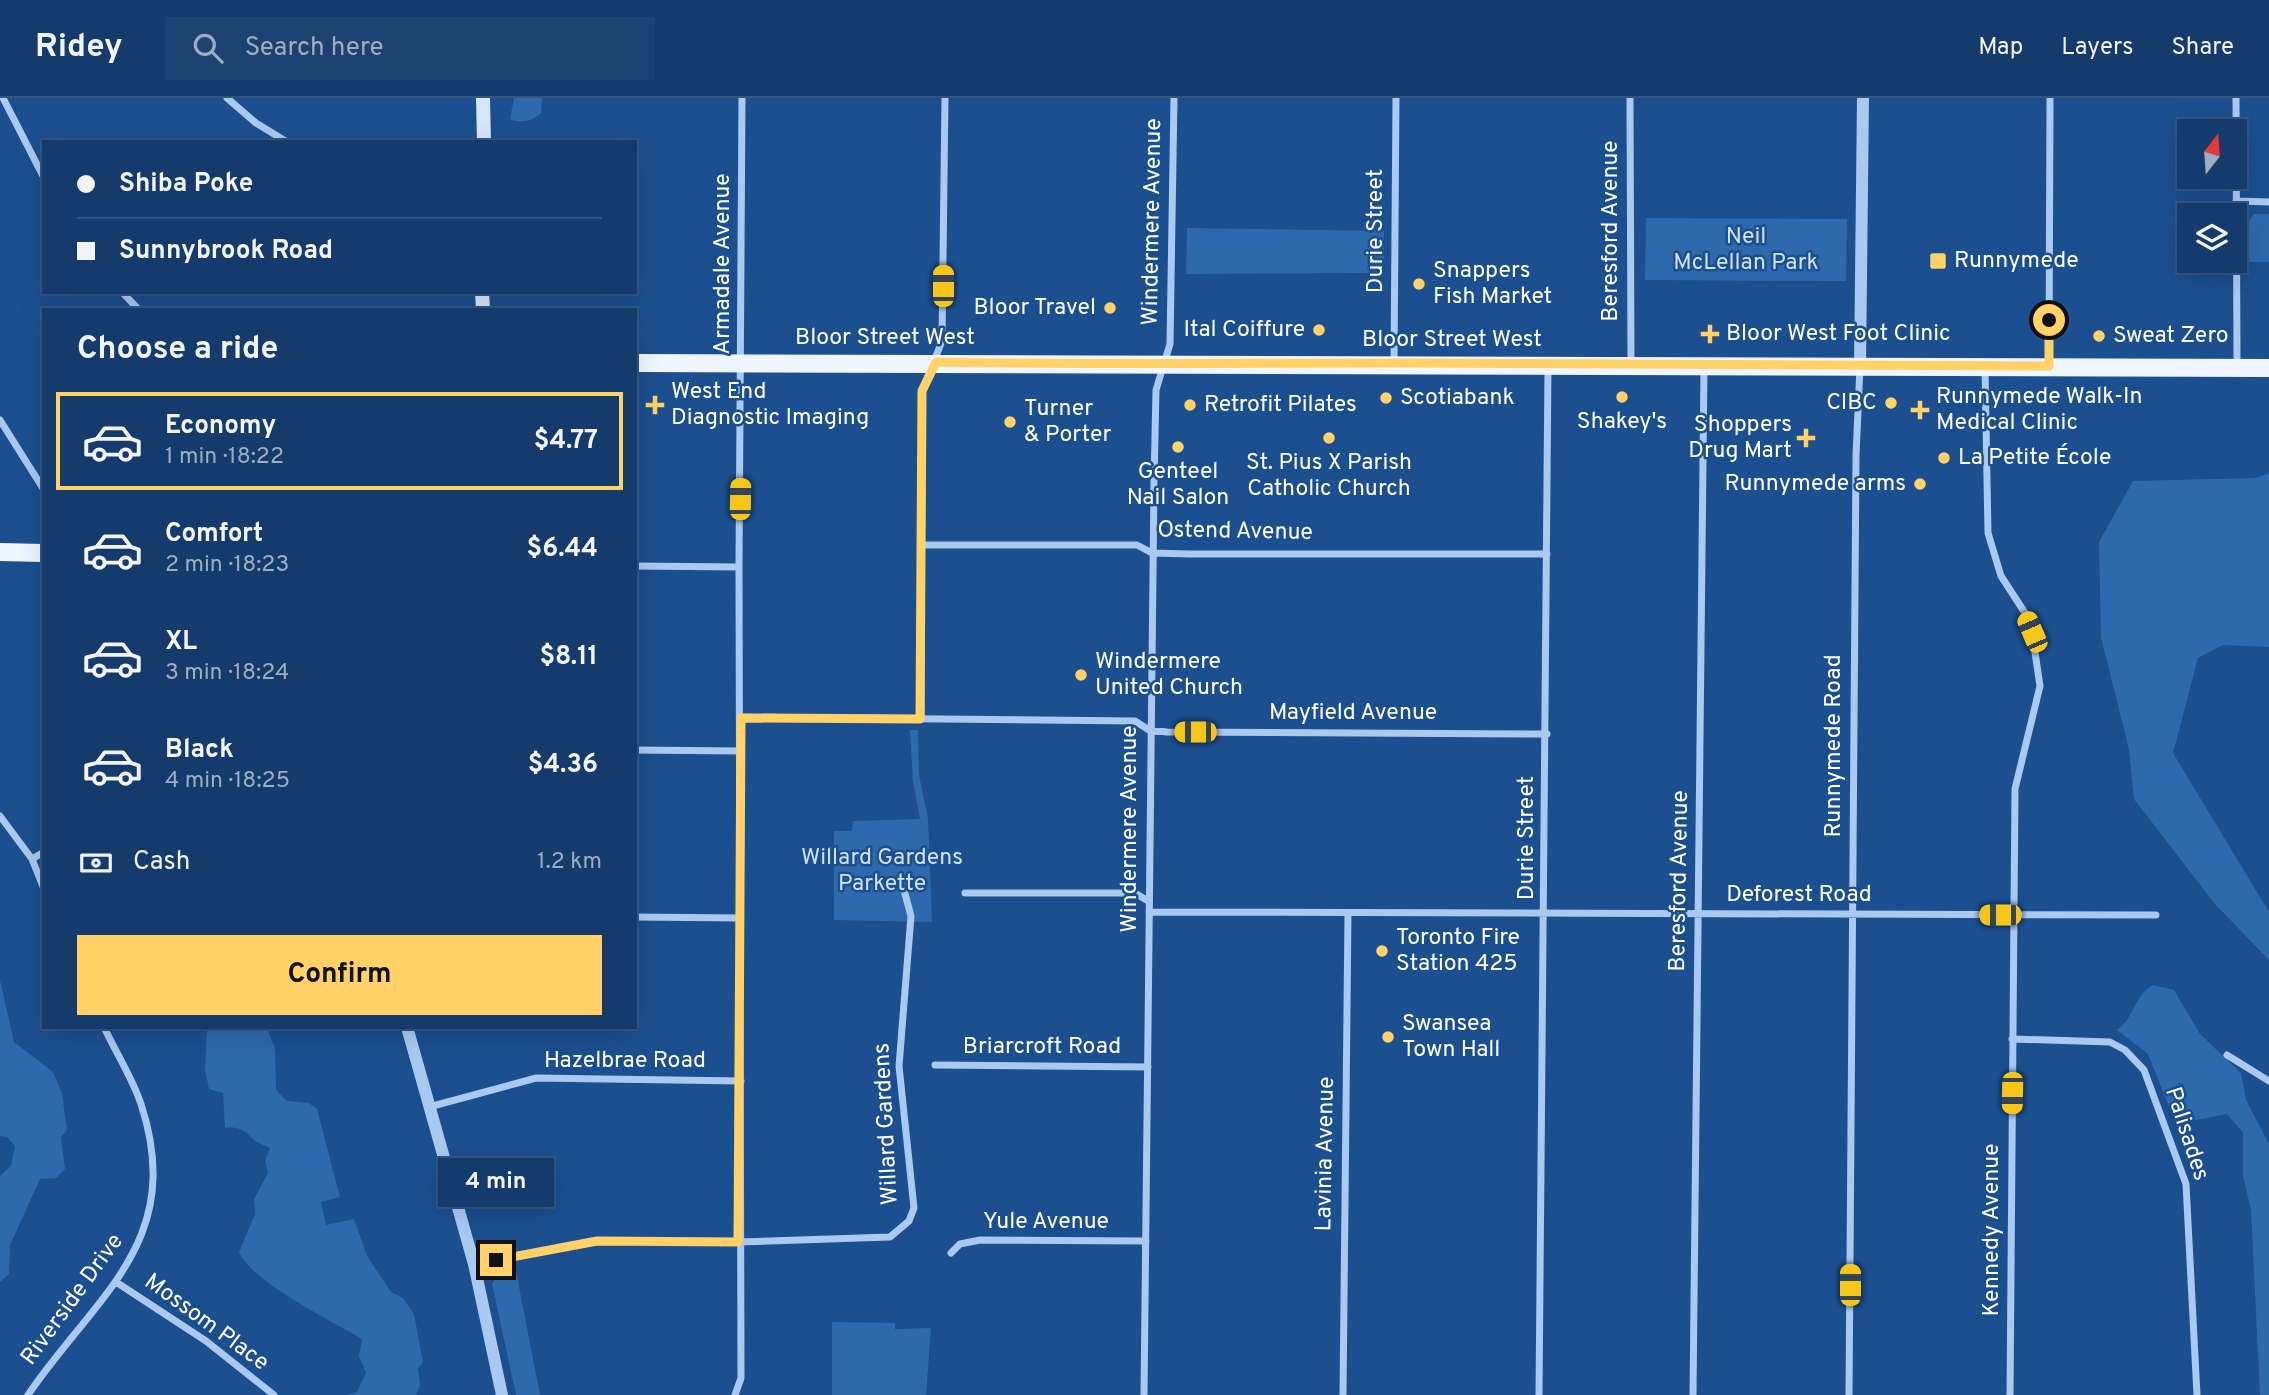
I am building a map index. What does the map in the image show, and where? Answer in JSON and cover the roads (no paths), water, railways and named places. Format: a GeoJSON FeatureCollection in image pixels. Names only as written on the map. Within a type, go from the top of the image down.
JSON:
{"type":"FeatureCollection","features":[{"type":"Feature","properties":{"kind":"main road"},"geometry":{"type":"LineString","coordinates":[[483,98],[484,140]]}},
{"type":"Feature","properties":{"kind":"main road","name":"Bloor Street West"},"geometry":{"type":"LineString","coordinates":[[637,363],[1394,363],[1704,367],[2269,368]]}},
{"type":"Feature","properties":{"kind":"main road"},"geometry":{"type":"LineString","coordinates":[[0,552],[42,553]]}},
{"type":"Feature","properties":{"kind":"street"},"geometry":{"type":"LineString","coordinates":[[3,98],[42,174]]}},
{"type":"Feature","properties":{"kind":"street"},"geometry":{"type":"LineString","coordinates":[[227,98],[284,140]]}},
{"type":"Feature","properties":{"kind":"street","name":"Armadale Avenue"},"geometry":{"type":"LineString","coordinates":[[735,1395],[741,1378],[738,1242],[741,1081],[739,567],[742,98]]}},
{"type":"Feature","properties":{"kind":"street"},"geometry":{"type":"LineString","coordinates":[[920,719],[923,385],[936,362],[942,337],[945,98]]}},
{"type":"Feature","properties":{"kind":"street","name":"Windermere Avenue"},"geometry":{"type":"LineString","coordinates":[[1144,1395],[1152,553],[1156,390],[1171,344],[1174,98]]}},
{"type":"Feature","properties":{"kind":"street","name":"Durie Street"},"geometry":{"type":"LineString","coordinates":[[1394,363],[1396,98]]}},
{"type":"Feature","properties":{"kind":"street","name":"Beresford Avenue"},"geometry":{"type":"LineString","coordinates":[[1630,98],[1631,365]]}},
{"type":"Feature","properties":{"kind":"street","name":"Runnymede Road"},"geometry":{"type":"LineString","coordinates":[[1850,1395],[1856,455],[1860,367],[1863,98]]}},
{"type":"Feature","properties":{"kind":"street"},"geometry":{"type":"LineString","coordinates":[[2049,366],[2050,98]]}},
{"type":"Feature","properties":{"kind":"street"},"geometry":{"type":"LineString","coordinates":[[2236,98],[2237,368]]}},
{"type":"Feature","properties":{"kind":"street"},"geometry":{"type":"LineString","coordinates":[[2236,201],[2269,202]]}},
{"type":"Feature","properties":{"kind":"street"},"geometry":{"type":"LineString","coordinates":[[124,294],[137,308]]}},
{"type":"Feature","properties":{"kind":"street","name":"Durie Street"},"geometry":{"type":"LineString","coordinates":[[1539,1395],[1546,915],[1549,365]]}},
{"type":"Feature","properties":{"kind":"street","name":"Kennedy Avenue"},"geometry":{"type":"LineString","coordinates":[[1984,366],[1988,533],[2001,576],[2025,613],[2032,632],[2040,686],[2015,789],[2010,1395]]}},
{"type":"Feature","properties":{"kind":"street","name":"Beresford Avenue"},"geometry":{"type":"LineString","coordinates":[[1693,1395],[1704,367]]}},
{"type":"Feature","properties":{"kind":"street"},"geometry":{"type":"LineString","coordinates":[[0,421],[42,487]]}},
{"type":"Feature","properties":{"kind":"street","name":"Ostend Avenue"},"geometry":{"type":"LineString","coordinates":[[922,545],[1137,545],[1152,553],[1548,554]]}},
{"type":"Feature","properties":{"kind":"street"},"geometry":{"type":"LineString","coordinates":[[637,566],[739,567]]}},
{"type":"Feature","properties":{"kind":"street","name":"Mayfield Avenue"},"geometry":{"type":"LineString","coordinates":[[741,718],[1135,721],[1149,730],[1547,734]]}},
{"type":"Feature","properties":{"kind":"street"},"geometry":{"type":"LineString","coordinates":[[637,750],[740,751]]}},
{"type":"Feature","properties":{"kind":"street"},"geometry":{"type":"LineString","coordinates":[[0,816],[32,859],[42,884]]}},
{"type":"Feature","properties":{"kind":"street"},"geometry":{"type":"LineString","coordinates":[[32,859],[42,853]]}},
{"type":"Feature","properties":{"kind":"street","name":"Willard Gardens"},"geometry":{"type":"LineString","coordinates":[[474,1264],[597,1241],[738,1242],[890,1237],[909,1221],[914,1197],[899,1066],[911,916],[904,890]]}},
{"type":"Feature","properties":{"kind":"street"},"geometry":{"type":"LineString","coordinates":[[965,894],[1135,893],[1148,901]]}},
{"type":"Feature","properties":{"kind":"street","name":"Deforest Road"},"geometry":{"type":"LineString","coordinates":[[1149,912],[2156,915]]}},
{"type":"Feature","properties":{"kind":"street","name":"Lavinia Avenue"},"geometry":{"type":"LineString","coordinates":[[1343,1395],[1348,913]]}},
{"type":"Feature","properties":{"kind":"street"},"geometry":{"type":"LineString","coordinates":[[637,917],[740,918]]}},
{"type":"Feature","properties":{"kind":"street","name":"Riverside Drive"},"geometry":{"type":"LineString","coordinates":[[28,1395],[116,1282],[142,1239],[148,1222],[151,1157],[141,1102],[105,1029]]}},
{"type":"Feature","properties":{"kind":"street"},"geometry":{"type":"LineString","coordinates":[[408,1029],[474,1264],[502,1395]]}},
{"type":"Feature","properties":{"kind":"street","name":"Palisades"},"geometry":{"type":"LineString","coordinates":[[2012,1039],[2109,1042],[2126,1050],[2144,1070],[2186,1184],[2197,1395]]}},
{"type":"Feature","properties":{"kind":"street"},"geometry":{"type":"LineString","coordinates":[[2227,1055],[2269,1081]]}},
{"type":"Feature","properties":{"kind":"street","name":"Briarcroft Road"},"geometry":{"type":"LineString","coordinates":[[935,1065],[1148,1067]]}},
{"type":"Feature","properties":{"kind":"street","name":"Hazelbrae Road"},"geometry":{"type":"LineString","coordinates":[[429,1108],[536,1078],[741,1081]]}},
{"type":"Feature","properties":{"kind":"street","name":"Yule Avenue"},"geometry":{"type":"LineString","coordinates":[[951,1253],[960,1244],[981,1240],[1146,1241]]}},
{"type":"Feature","properties":{"kind":"street","name":"Mossom Place"},"geometry":{"type":"LineString","coordinates":[[116,1282],[206,1341],[274,1395]]}},
{"type":"Feature","properties":{"kind":"place","name":"Runnymede"},"geometry":{"type":"Point","coordinates":[1938,261]}},
{"type":"Feature","properties":{"kind":"place","name":"Snappers Fish Market"},"geometry":{"type":"Point","coordinates":[1419,284]}},
{"type":"Feature","properties":{"kind":"place","name":"Bloor Travel"},"geometry":{"type":"Point","coordinates":[1110,308]}},
{"type":"Feature","properties":{"kind":"place","name":"Ital Coiffure"},"geometry":{"type":"Point","coordinates":[1319,330]}},
{"type":"Feature","properties":{"kind":"place","name":"Bloor West Foot Clinic"},"geometry":{"type":"Point","coordinates":[1710,334]}},
{"type":"Feature","properties":{"kind":"place","name":"Sweat Zero"},"geometry":{"type":"Point","coordinates":[2099,336]}},
{"type":"Feature","properties":{"kind":"place","name":"Shakey's"},"geometry":{"type":"Point","coordinates":[1622,397]}},
{"type":"Feature","properties":{"kind":"place","name":"Scotiabank"},"geometry":{"type":"Point","coordinates":[1386,398]}},
{"type":"Feature","properties":{"kind":"place","name":"CIBC"},"geometry":{"type":"Point","coordinates":[1891,403]}},
{"type":"Feature","properties":{"kind":"place","name":"West End Diagnostic Imaging"},"geometry":{"type":"Point","coordinates":[655,405]}},
{"type":"Feature","properties":{"kind":"place","name":"Retrofit Pilates"},"geometry":{"type":"Point","coordinates":[1190,405]}},
{"type":"Feature","properties":{"kind":"place","name":"Runnymede Walk-In Medical Clinic"},"geometry":{"type":"Point","coordinates":[1920,410]}},
{"type":"Feature","properties":{"kind":"place","name":"Turner & Porter"},"geometry":{"type":"Point","coordinates":[1010,422]}},
{"type":"Feature","properties":{"kind":"place","name":"St. Pius X Parish Catholic Church"},"geometry":{"type":"Point","coordinates":[1329,438]}},
{"type":"Feature","properties":{"kind":"place","name":"Shoppers Drug Mart"},"geometry":{"type":"Point","coordinates":[1806,438]}},
{"type":"Feature","properties":{"kind":"place","name":"Genteel Nail Salon"},"geometry":{"type":"Point","coordinates":[1178,447]}},
{"type":"Feature","properties":{"kind":"place","name":"La Petite École"},"geometry":{"type":"Point","coordinates":[1944,458]}},
{"type":"Feature","properties":{"kind":"place","name":"Runnymede arms"},"geometry":{"type":"Point","coordinates":[1920,484]}},
{"type":"Feature","properties":{"kind":"place","name":"Windermere United Church"},"geometry":{"type":"Point","coordinates":[1081,675]}},
{"type":"Feature","properties":{"kind":"place","name":"Toronto Fire Station 425"},"geometry":{"type":"Point","coordinates":[1382,951]}},
{"type":"Feature","properties":{"kind":"place","name":"Swansea Town Hall"},"geometry":{"type":"Point","coordinates":[1388,1037]}},
{"type":"Feature","properties":{"kind":"park label","name":"Neil McLellan Park"},"geometry":{"type":"Point","coordinates":[1746,250]}},
{"type":"Feature","properties":{"kind":"park label","name":"Willard Gardens Parkette"},"geometry":{"type":"Point","coordinates":[882,871]}}]}
